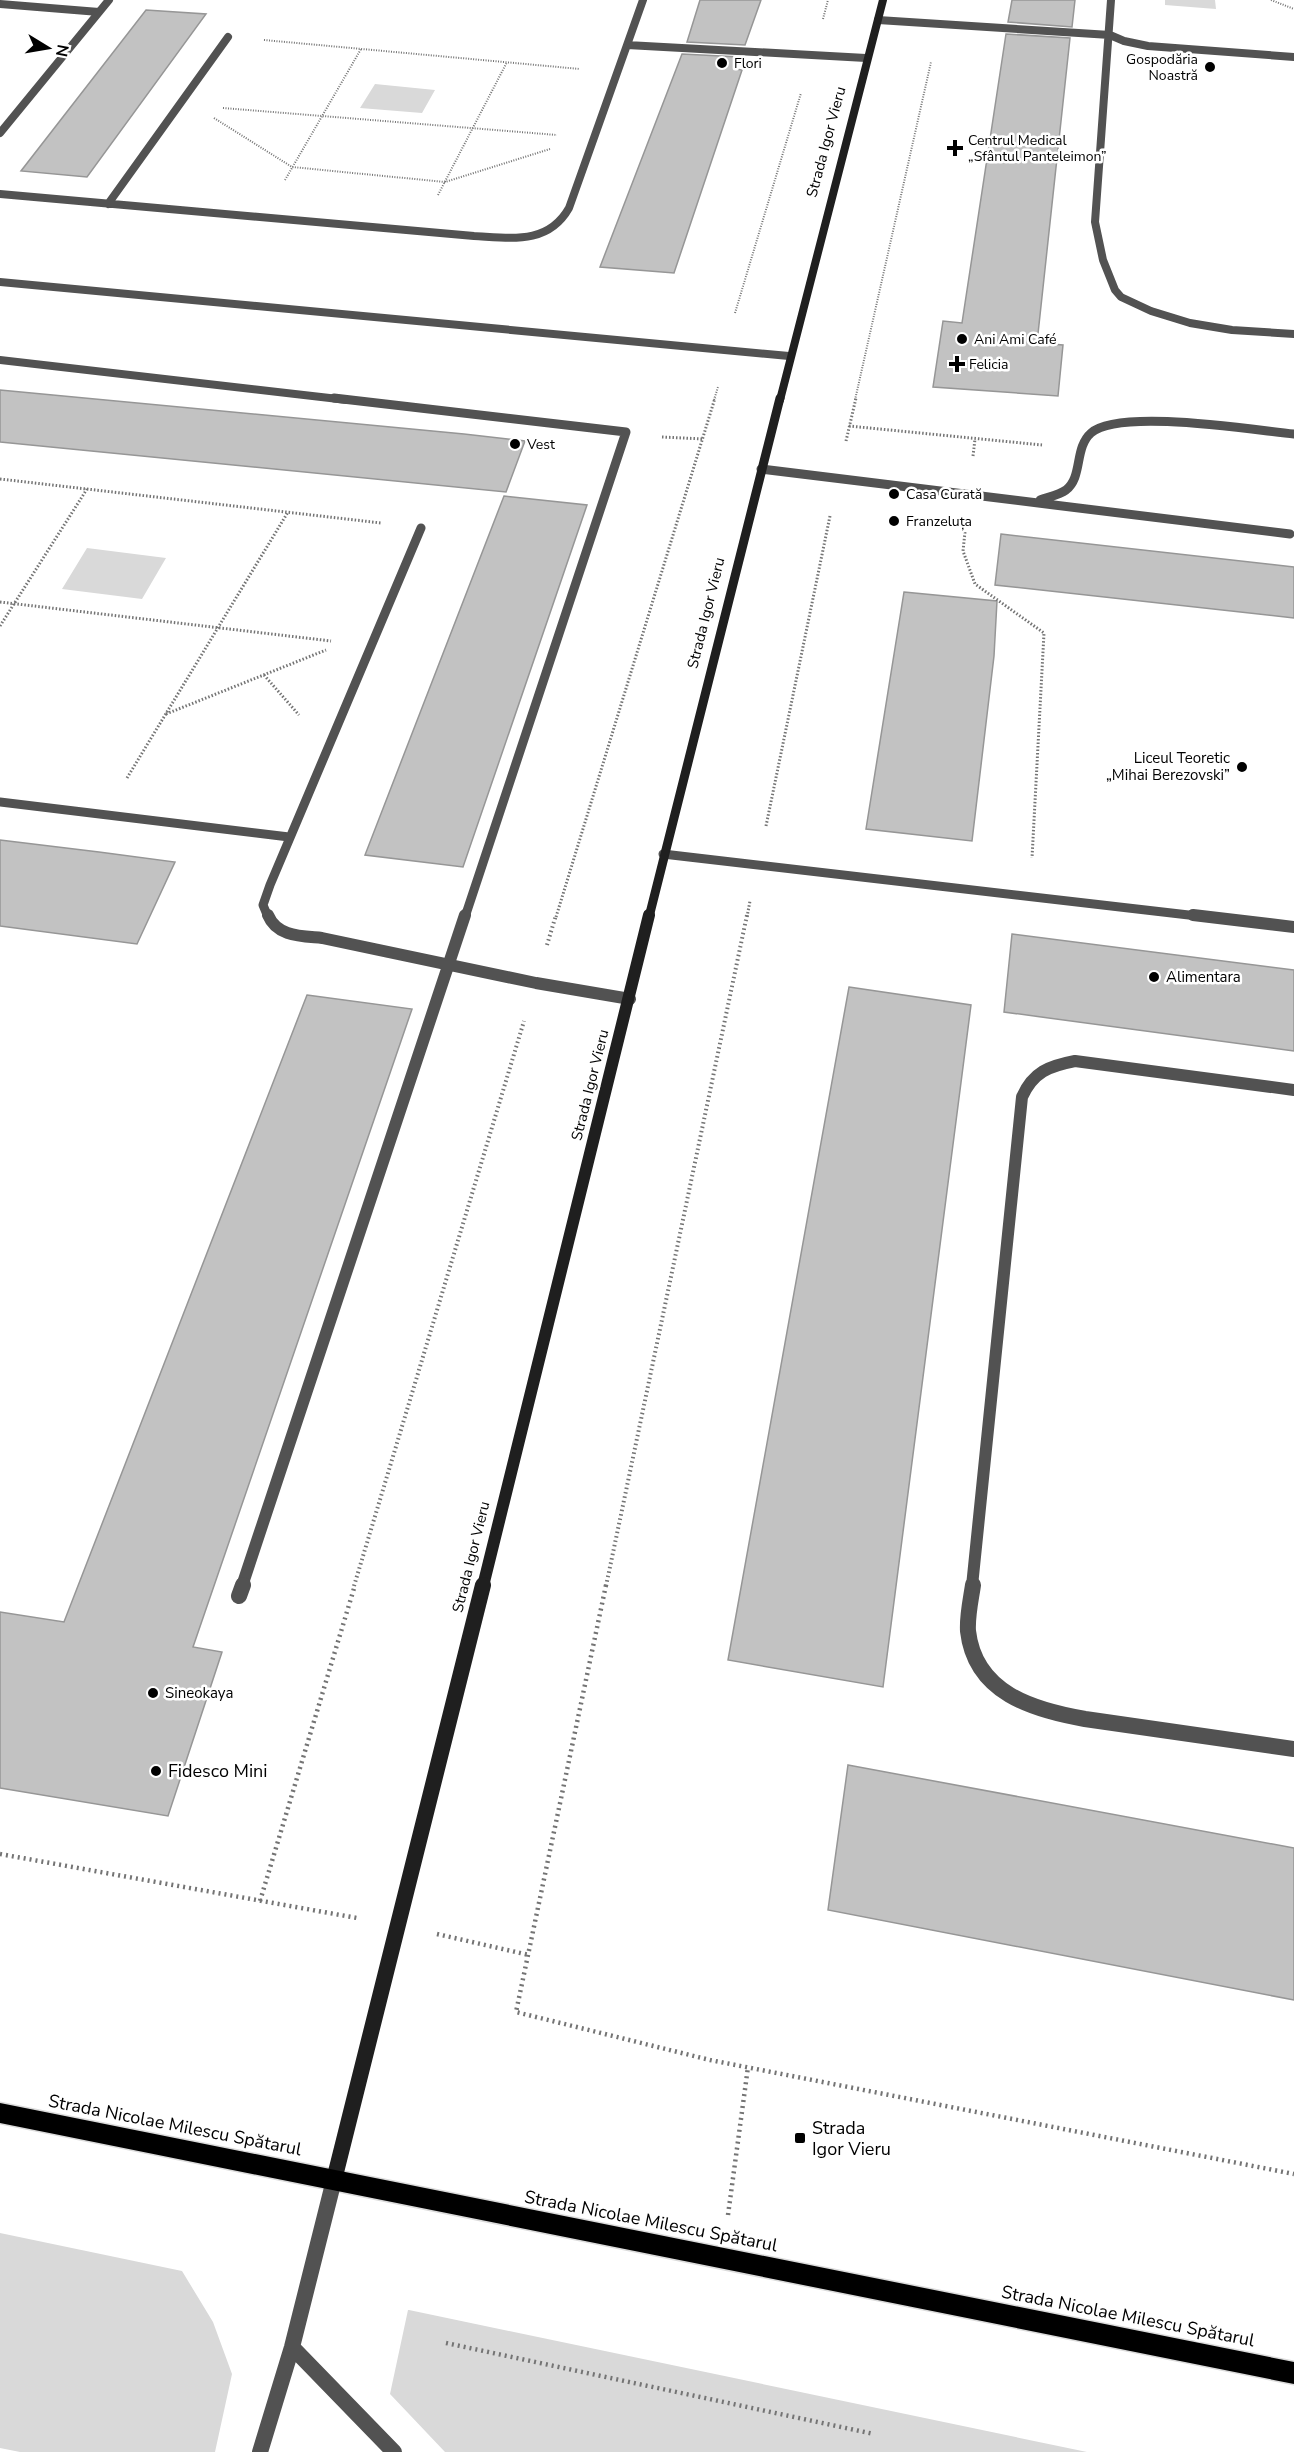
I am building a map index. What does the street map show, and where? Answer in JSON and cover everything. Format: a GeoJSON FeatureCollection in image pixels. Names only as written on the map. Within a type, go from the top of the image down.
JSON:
{"type":"FeatureCollection","features":[{"type":"Feature","properties":{"kind":"main road","name":"Strada Nicolae Milescu Spătarul"},"geometry":{"type":"LineString","coordinates":[[0,2113],[1294,2373]]}},
{"type":"Feature","properties":{"kind":"street","name":"Strada Igor Vieru"},"geometry":{"type":"LineString","coordinates":[[334,2180],[630,999],[663,854],[789,356],[883,0]]}},
{"type":"Feature","properties":{"kind":"lane"},"geometry":{"type":"LineString","coordinates":[[0,133],[109,0]]}},
{"type":"Feature","properties":{"kind":"lane"},"geometry":{"type":"LineString","coordinates":[[0,194],[510,238],[541,234],[558,225],[569,208],[643,0]]}},
{"type":"Feature","properties":{"kind":"lane"},"geometry":{"type":"LineString","coordinates":[[1111,0],[1095,222],[1099,249],[1119,295],[1145,310],[1180,321],[1220,328],[1294,334]]}},
{"type":"Feature","properties":{"kind":"lane"},"geometry":{"type":"LineString","coordinates":[[0,4],[99,12]]}},
{"type":"Feature","properties":{"kind":"lane"},"geometry":{"type":"LineString","coordinates":[[878,20],[1110,35],[1125,41],[1148,45],[1294,57]]}},
{"type":"Feature","properties":{"kind":"lane"},"geometry":{"type":"LineString","coordinates":[[108,204],[228,37]]}},
{"type":"Feature","properties":{"kind":"lane"},"geometry":{"type":"LineString","coordinates":[[627,45],[867,58]]}},
{"type":"Feature","properties":{"kind":"lane"},"geometry":{"type":"LineString","coordinates":[[0,282],[789,356]]}},
{"type":"Feature","properties":{"kind":"lane"},"geometry":{"type":"LineString","coordinates":[[0,360],[626,432],[239,1596]]}},
{"type":"Feature","properties":{"kind":"lane"},"geometry":{"type":"LineString","coordinates":[[1033,502],[1054,497],[1065,491],[1073,482],[1083,441],[1093,431],[1108,424],[1142,420],[1294,434]]}},
{"type":"Feature","properties":{"kind":"lane"},"geometry":{"type":"LineString","coordinates":[[761,469],[1290,534]]}},
{"type":"Feature","properties":{"kind":"lane"},"geometry":{"type":"LineString","coordinates":[[421,528],[289,837],[263,905],[271,923],[287,934],[322,938],[536,983],[630,999]]}},
{"type":"Feature","properties":{"kind":"lane"},"geometry":{"type":"LineString","coordinates":[[0,802],[289,837]]}},
{"type":"Feature","properties":{"kind":"lane"},"geometry":{"type":"LineString","coordinates":[[663,854],[1294,927]]}},
{"type":"Feature","properties":{"kind":"lane"},"geometry":{"type":"LineString","coordinates":[[1294,1090],[1075,1061],[1051,1065],[1036,1073],[1027,1083],[1022,1096],[968,1629],[972,1653],[984,1674],[1004,1693],[1033,1708],[1093,1720],[1294,1749]]}},
{"type":"Feature","properties":{"kind":"lane"},"geometry":{"type":"LineString","coordinates":[[260,2452],[292,2348],[334,2180]]}},
{"type":"Feature","properties":{"kind":"lane"},"geometry":{"type":"LineString","coordinates":[[292,2348],[394,2452]]}},
{"type":"Feature","properties":{"kind":"path"},"geometry":{"type":"LineString","coordinates":[[1272,0],[1294,9]]}},
{"type":"Feature","properties":{"kind":"path"},"geometry":{"type":"LineString","coordinates":[[940,24],[838,478],[516,2012],[710,2060],[1294,2174]]}},
{"type":"Feature","properties":{"kind":"path"},"geometry":{"type":"LineString","coordinates":[[228,37],[578,69],[618,70]]}},
{"type":"Feature","properties":{"kind":"path"},"geometry":{"type":"LineString","coordinates":[[263,217],[361,49]]}},
{"type":"Feature","properties":{"kind":"path"},"geometry":{"type":"LineString","coordinates":[[420,231],[507,62]]}},
{"type":"Feature","properties":{"kind":"path"},"geometry":{"type":"LineString","coordinates":[[181,104],[594,138]]}},
{"type":"Feature","properties":{"kind":"path"},"geometry":{"type":"LineString","coordinates":[[193,105],[292,167],[445,182],[585,137]]}},
{"type":"Feature","properties":{"kind":"path"},"geometry":{"type":"LineString","coordinates":[[659,437],[703,439]]}},
{"type":"Feature","properties":{"kind":"path"},"geometry":{"type":"LineString","coordinates":[[0,479],[421,528]]}},
{"type":"Feature","properties":{"kind":"path"},"geometry":{"type":"LineString","coordinates":[[0,626],[87,489]]}},
{"type":"Feature","properties":{"kind":"path"},"geometry":{"type":"LineString","coordinates":[[105,815],[288,512]]}},
{"type":"Feature","properties":{"kind":"path"},"geometry":{"type":"LineString","coordinates":[[975,584],[1044,633],[1030,896]]}},
{"type":"Feature","properties":{"kind":"path"},"geometry":{"type":"LineString","coordinates":[[0,602],[370,645]]}},
{"type":"Feature","properties":{"kind":"path"},"geometry":{"type":"LineString","coordinates":[[165,714],[344,643]]}},
{"type":"Feature","properties":{"kind":"path"},"geometry":{"type":"LineString","coordinates":[[264,675],[328,748]]}},
{"type":"Feature","properties":{"kind":"path"},"geometry":{"type":"LineString","coordinates":[[0,1854],[398,1925],[529,1954]]}},
{"type":"Feature","properties":{"kind":"path"},"geometry":{"type":"LineString","coordinates":[[723,2258],[748,2067]]}},
{"type":"Feature","properties":{"kind":"path"},"geometry":{"type":"LineString","coordinates":[[446,2343],[874,2434]]}},
{"type":"Feature","properties":{"kind":"shaded area"},"geometry":{"type":"Polygon","coordinates":[[[1165,0],[1215,0],[1216,9],[1165,5],[1165,0]]]}},
{"type":"Feature","properties":{"kind":"shaded area"},"geometry":{"type":"Polygon","coordinates":[[[375,84],[435,90],[422,113],[360,108],[375,84]]]}},
{"type":"Feature","properties":{"kind":"shaded area"},"geometry":{"type":"Polygon","coordinates":[[[87,548],[166,558],[142,599],[62,589],[87,548]]]}},
{"type":"Feature","properties":{"kind":"shaded area"},"geometry":{"type":"Polygon","coordinates":[[[0,2233],[182,2271],[213,2322],[232,2374],[215,2452],[20,2452],[0,2448],[0,2233]]]}},
{"type":"Feature","properties":{"kind":"shaded area"},"geometry":{"type":"Polygon","coordinates":[[[408,2310],[1087,2452],[445,2452],[390,2394],[408,2310]]]}},
{"type":"Feature","properties":{"kind":"building"},"geometry":{"type":"Polygon","coordinates":[[[700,0],[761,0],[745,45],[687,42],[700,0]]]}},
{"type":"Feature","properties":{"kind":"building"},"geometry":{"type":"Polygon","coordinates":[[[1012,0],[1075,0],[1072,27],[1008,22],[1012,0]]]}},
{"type":"Feature","properties":{"kind":"building"},"geometry":{"type":"Polygon","coordinates":[[[146,10],[206,14],[87,177],[21,171],[146,10]]]}},
{"type":"Feature","properties":{"kind":"building"},"geometry":{"type":"Polygon","coordinates":[[[1006,34],[1070,38],[1037,343],[1063,345],[1058,396],[933,387],[943,321],[962,323],[1006,34]]]}},
{"type":"Feature","properties":{"kind":"building"},"geometry":{"type":"Polygon","coordinates":[[[682,54],[740,57],[736,69],[742,70],[674,273],[600,267],[682,54]]]}},
{"type":"Feature","properties":{"kind":"building"},"geometry":{"type":"Polygon","coordinates":[[[0,390],[525,441],[506,492],[0,442],[0,390]]]}},
{"type":"Feature","properties":{"kind":"building"},"geometry":{"type":"Polygon","coordinates":[[[504,496],[587,505],[463,867],[365,855],[504,496]]]}},
{"type":"Feature","properties":{"kind":"building"},"geometry":{"type":"Polygon","coordinates":[[[1001,534],[1294,567],[1294,618],[995,585],[1001,534]]]}},
{"type":"Feature","properties":{"kind":"building"},"geometry":{"type":"Polygon","coordinates":[[[904,592],[997,601],[994,656],[972,841],[866,829],[904,592]]]}},
{"type":"Feature","properties":{"kind":"building"},"geometry":{"type":"Polygon","coordinates":[[[0,840],[175,862],[137,944],[0,926],[0,840]]]}},
{"type":"Feature","properties":{"kind":"building"},"geometry":{"type":"Polygon","coordinates":[[[1012,934],[1294,970],[1294,1051],[1004,1012],[1012,934]]]}},
{"type":"Feature","properties":{"kind":"building"},"geometry":{"type":"Polygon","coordinates":[[[849,987],[971,1005],[883,1687],[728,1660],[849,987]]]}},
{"type":"Feature","properties":{"kind":"building"},"geometry":{"type":"Polygon","coordinates":[[[307,995],[412,1009],[193,1647],[222,1652],[168,1816],[0,1788],[0,1612],[64,1622],[307,995]]]}},
{"type":"Feature","properties":{"kind":"building"},"geometry":{"type":"Polygon","coordinates":[[[848,1765],[1294,1848],[1294,2000],[828,1910],[848,1765]]]}},
{"type":"Feature","properties":{"kind":"place","name":"Flori"},"geometry":{"type":"Point","coordinates":[722,63]}},
{"type":"Feature","properties":{"kind":"place","name":"Gospodăria Noastră"},"geometry":{"type":"Point","coordinates":[1210,67]}},
{"type":"Feature","properties":{"kind":"place","name":"Centrul Medical „Sfântul Panteleimon”"},"geometry":{"type":"Point","coordinates":[955,148]}},
{"type":"Feature","properties":{"kind":"place","name":"Ani Ami Café"},"geometry":{"type":"Point","coordinates":[962,339]}},
{"type":"Feature","properties":{"kind":"place","name":"Felicia"},"geometry":{"type":"Point","coordinates":[957,364]}},
{"type":"Feature","properties":{"kind":"place","name":"Vest"},"geometry":{"type":"Point","coordinates":[515,444]}},
{"type":"Feature","properties":{"kind":"place","name":"Casa Curată"},"geometry":{"type":"Point","coordinates":[894,494]}},
{"type":"Feature","properties":{"kind":"place","name":"Franzeluța"},"geometry":{"type":"Point","coordinates":[894,521]}},
{"type":"Feature","properties":{"kind":"place","name":"Liceul Teoretic „Mihai Berezovski”"},"geometry":{"type":"Point","coordinates":[1242,767]}},
{"type":"Feature","properties":{"kind":"place","name":"Alimentara"},"geometry":{"type":"Point","coordinates":[1154,977]}},
{"type":"Feature","properties":{"kind":"place","name":"Sineokaya"},"geometry":{"type":"Point","coordinates":[153,1693]}},
{"type":"Feature","properties":{"kind":"place","name":"Fidesco Mini"},"geometry":{"type":"Point","coordinates":[156,1771]}},
{"type":"Feature","properties":{"kind":"place","name":"Strada Igor Vieru"},"geometry":{"type":"Point","coordinates":[800,2138]}}]}
